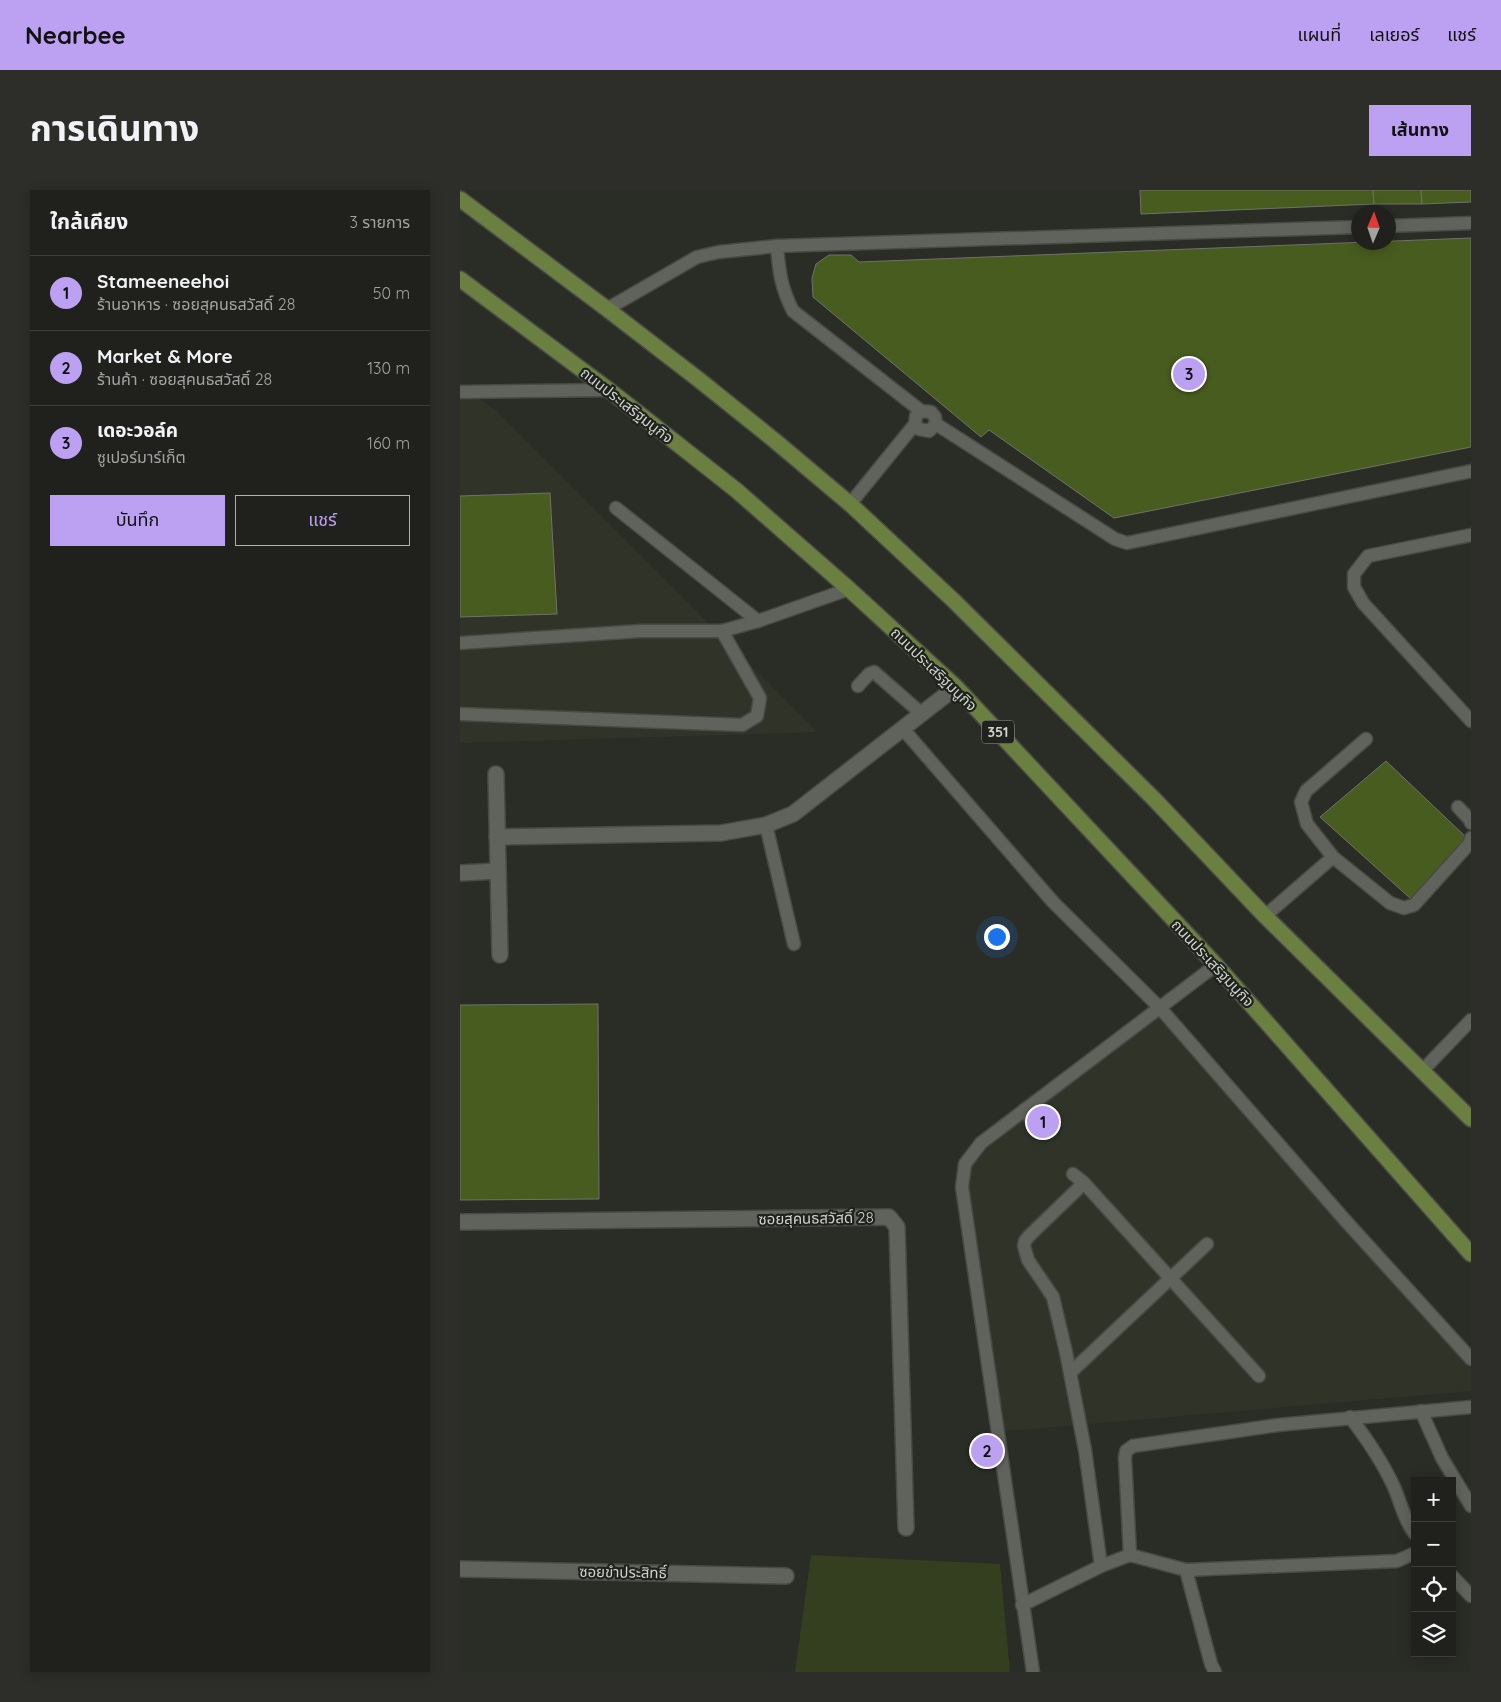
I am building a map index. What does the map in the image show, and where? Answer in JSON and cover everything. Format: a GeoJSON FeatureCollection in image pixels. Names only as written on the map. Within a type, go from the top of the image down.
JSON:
{"type":"FeatureCollection","features":[{"type":"Feature","properties":{"kind":"main road"},"geometry":{"type":"LineString","coordinates":[[460,199],[607,309],[774,440],[850,504],[953,600],[1045,691],[1160,806],[1265,916],[1471,1119]]}},
{"type":"Feature","properties":{"kind":"main road","name":"ถนนประเสริฐมนูกิจ"},"geometry":{"type":"LineString","coordinates":[[460,279],[609,390],[736,490],[850,589],[956,687],[1216,965],[1471,1254]]}},
{"type":"Feature","properties":{"kind":"street"},"geometry":{"type":"LineString","coordinates":[[497,836],[721,833],[766,825],[793,814],[956,687]]}},
{"type":"Feature","properties":{"kind":"street"},"geometry":{"type":"LineString","coordinates":[[496,774],[500,955]]}},
{"type":"Feature","properties":{"kind":"street"},"geometry":{"type":"LineString","coordinates":[[460,873],[498,871]]}},
{"type":"Feature","properties":{"kind":"street","name":"ซอยสุคนธสวัสดิ์ 28"},"geometry":{"type":"LineString","coordinates":[[460,1222],[889,1217],[897,1228],[906,1528]]}},
{"type":"Feature","properties":{"kind":"street","name":"ซอยขำประสิทธิ์"},"geometry":{"type":"LineString","coordinates":[[460,1569],[786,1576]]}},
{"type":"Feature","properties":{"kind":"lane"},"geometry":{"type":"LineString","coordinates":[[1396,226],[1471,224]]}},
{"type":"Feature","properties":{"kind":"lane"},"geometry":{"type":"LineString","coordinates":[[607,309],[697,257],[719,252],[777,246],[1351,227]]}},
{"type":"Feature","properties":{"kind":"lane"},"geometry":{"type":"LineString","coordinates":[[777,246],[780,276],[784,293],[792,311],[922,411],[931,412],[935,417],[936,424],[932,429],[926,431],[919,429],[915,424]]}},
{"type":"Feature","properties":{"kind":"lane"},"geometry":{"type":"LineString","coordinates":[[460,392],[609,390]]}},
{"type":"Feature","properties":{"kind":"lane"},"geometry":{"type":"LineString","coordinates":[[850,504],[915,424],[916,416],[922,411]]}},
{"type":"Feature","properties":{"kind":"lane"},"geometry":{"type":"LineString","coordinates":[[936,424],[1115,539],[1127,543],[1471,471]]}},
{"type":"Feature","properties":{"kind":"lane"},"geometry":{"type":"LineString","coordinates":[[616,508],[758,621]]}},
{"type":"Feature","properties":{"kind":"lane"},"geometry":{"type":"LineString","coordinates":[[1471,535],[1368,556],[1354,574],[1354,587],[1363,603],[1471,721]]}},
{"type":"Feature","properties":{"kind":"lane"},"geometry":{"type":"LineString","coordinates":[[460,643],[641,631],[722,631],[758,621],[850,589]]}},
{"type":"Feature","properties":{"kind":"lane"},"geometry":{"type":"LineString","coordinates":[[460,714],[742,725],[757,716],[760,698],[722,631]]}},
{"type":"Feature","properties":{"kind":"lane"},"geometry":{"type":"LineString","coordinates":[[858,686],[869,674],[874,672],[922,714]]}},
{"type":"Feature","properties":{"kind":"lane"},"geometry":{"type":"LineString","coordinates":[[902,729],[1052,902],[1160,1008],[1344,1219],[1471,1359]]}},
{"type":"Feature","properties":{"kind":"lane"},"geometry":{"type":"LineString","coordinates":[[1366,739],[1306,791],[1302,802],[1307,824],[1334,857],[1390,903],[1404,908],[1414,904],[1470,842],[1471,838]]}},
{"type":"Feature","properties":{"kind":"lane"},"geometry":{"type":"LineString","coordinates":[[1458,807],[1471,823]]}},
{"type":"Feature","properties":{"kind":"lane"},"geometry":{"type":"LineString","coordinates":[[766,825],[794,944]]}},
{"type":"Feature","properties":{"kind":"lane"},"geometry":{"type":"LineString","coordinates":[[1265,916],[1334,857]]}},
{"type":"Feature","properties":{"kind":"lane"},"geometry":{"type":"LineString","coordinates":[[1033,1672],[962,1186],[965,1164],[981,1143],[1216,965]]}},
{"type":"Feature","properties":{"kind":"lane"},"geometry":{"type":"LineString","coordinates":[[1422,1071],[1471,1020]]}},
{"type":"Feature","properties":{"kind":"lane"},"geometry":{"type":"LineString","coordinates":[[1024,1110],[1040,1132]]}},
{"type":"Feature","properties":{"kind":"lane"},"geometry":{"type":"LineString","coordinates":[[1073,1174],[1084,1183],[1260,1376]]}},
{"type":"Feature","properties":{"kind":"lane"},"geometry":{"type":"LineString","coordinates":[[1084,1183],[1024,1241],[1024,1246],[1028,1260],[1053,1297],[1085,1450],[1100,1566]]}},
{"type":"Feature","properties":{"kind":"lane"},"geometry":{"type":"LineString","coordinates":[[1070,1373],[1207,1244]]}},
{"type":"Feature","properties":{"kind":"lane"},"geometry":{"type":"LineString","coordinates":[[1130,1555],[1124,1458],[1126,1452],[1133,1446],[1278,1425],[1471,1407]]}},
{"type":"Feature","properties":{"kind":"lane"},"geometry":{"type":"LineString","coordinates":[[1421,1411],[1442,1458],[1471,1506]]}},
{"type":"Feature","properties":{"kind":"lane"},"geometry":{"type":"LineString","coordinates":[[1350,1417],[1369,1441],[1384,1467],[1411,1528]]}},
{"type":"Feature","properties":{"kind":"lane"},"geometry":{"type":"LineString","coordinates":[[1022,1605],[1100,1566],[1130,1555],[1186,1570],[1397,1560],[1411,1555]]}},
{"type":"Feature","properties":{"kind":"lane"},"geometry":{"type":"LineString","coordinates":[[1186,1570],[1211,1664],[1215,1672]]}},
{"type":"Feature","properties":{"kind":"lane"},"geometry":{"type":"LineString","coordinates":[[1456,1580],[1471,1596]]}},
{"type":"Feature","properties":{"kind":"shaded area"},"geometry":{"type":"Polygon","coordinates":[[[460,384],[496,411],[817,732],[460,743],[460,384]]]}},
{"type":"Feature","properties":{"kind":"shaded area"},"geometry":{"type":"Polygon","coordinates":[[[1160,1008],[1471,1368],[1471,1391],[996,1432],[965,1164],[1160,1008]]]}},
{"type":"Feature","properties":{"kind":"green space"},"geometry":{"type":"Polygon","coordinates":[[[811,1555],[1000,1564],[1010,1672],[795,1672],[811,1555]]]}},
{"type":"Feature","properties":{"kind":"building"},"geometry":{"type":"Polygon","coordinates":[[[1140,190],[1373,190],[1374,204],[1141,214],[1140,190]]]}},
{"type":"Feature","properties":{"kind":"building"},"geometry":{"type":"Polygon","coordinates":[[[1373,190],[1421,190],[1422,204],[1374,204],[1373,190]]]}},
{"type":"Feature","properties":{"kind":"building"},"geometry":{"type":"Polygon","coordinates":[[[1421,190],[1471,190],[1471,202],[1422,204],[1421,190]]]}},
{"type":"Feature","properties":{"kind":"building"},"geometry":{"type":"Polygon","coordinates":[[[1471,238],[1471,447],[1114,518],[989,430],[981,437],[813,297],[812,278],[816,264],[829,255],[851,255],[859,262],[1351,243],[1351,250],[1396,250],[1396,241],[1471,238]]]}},
{"type":"Feature","properties":{"kind":"building"},"geometry":{"type":"Polygon","coordinates":[[[550,493],[557,614],[460,617],[460,496],[550,493]]]}},
{"type":"Feature","properties":{"kind":"building"},"geometry":{"type":"Polygon","coordinates":[[[1386,761],[1467,838],[1411,899],[1320,817],[1386,761]]]}},
{"type":"Feature","properties":{"kind":"building"},"geometry":{"type":"Polygon","coordinates":[[[598,1004],[599,1199],[460,1200],[460,1005],[598,1004]]]}},
{"type":"Feature","properties":{"kind":"place","name":"เดอะวอล์ค"},"geometry":{"type":"Point","coordinates":[1189,374]}},
{"type":"Feature","properties":{"kind":"place","name":"Stameeneehoi"},"geometry":{"type":"Point","coordinates":[1043,1122]}},
{"type":"Feature","properties":{"kind":"place","name":"Market & More"},"geometry":{"type":"Point","coordinates":[987,1451]}}]}
